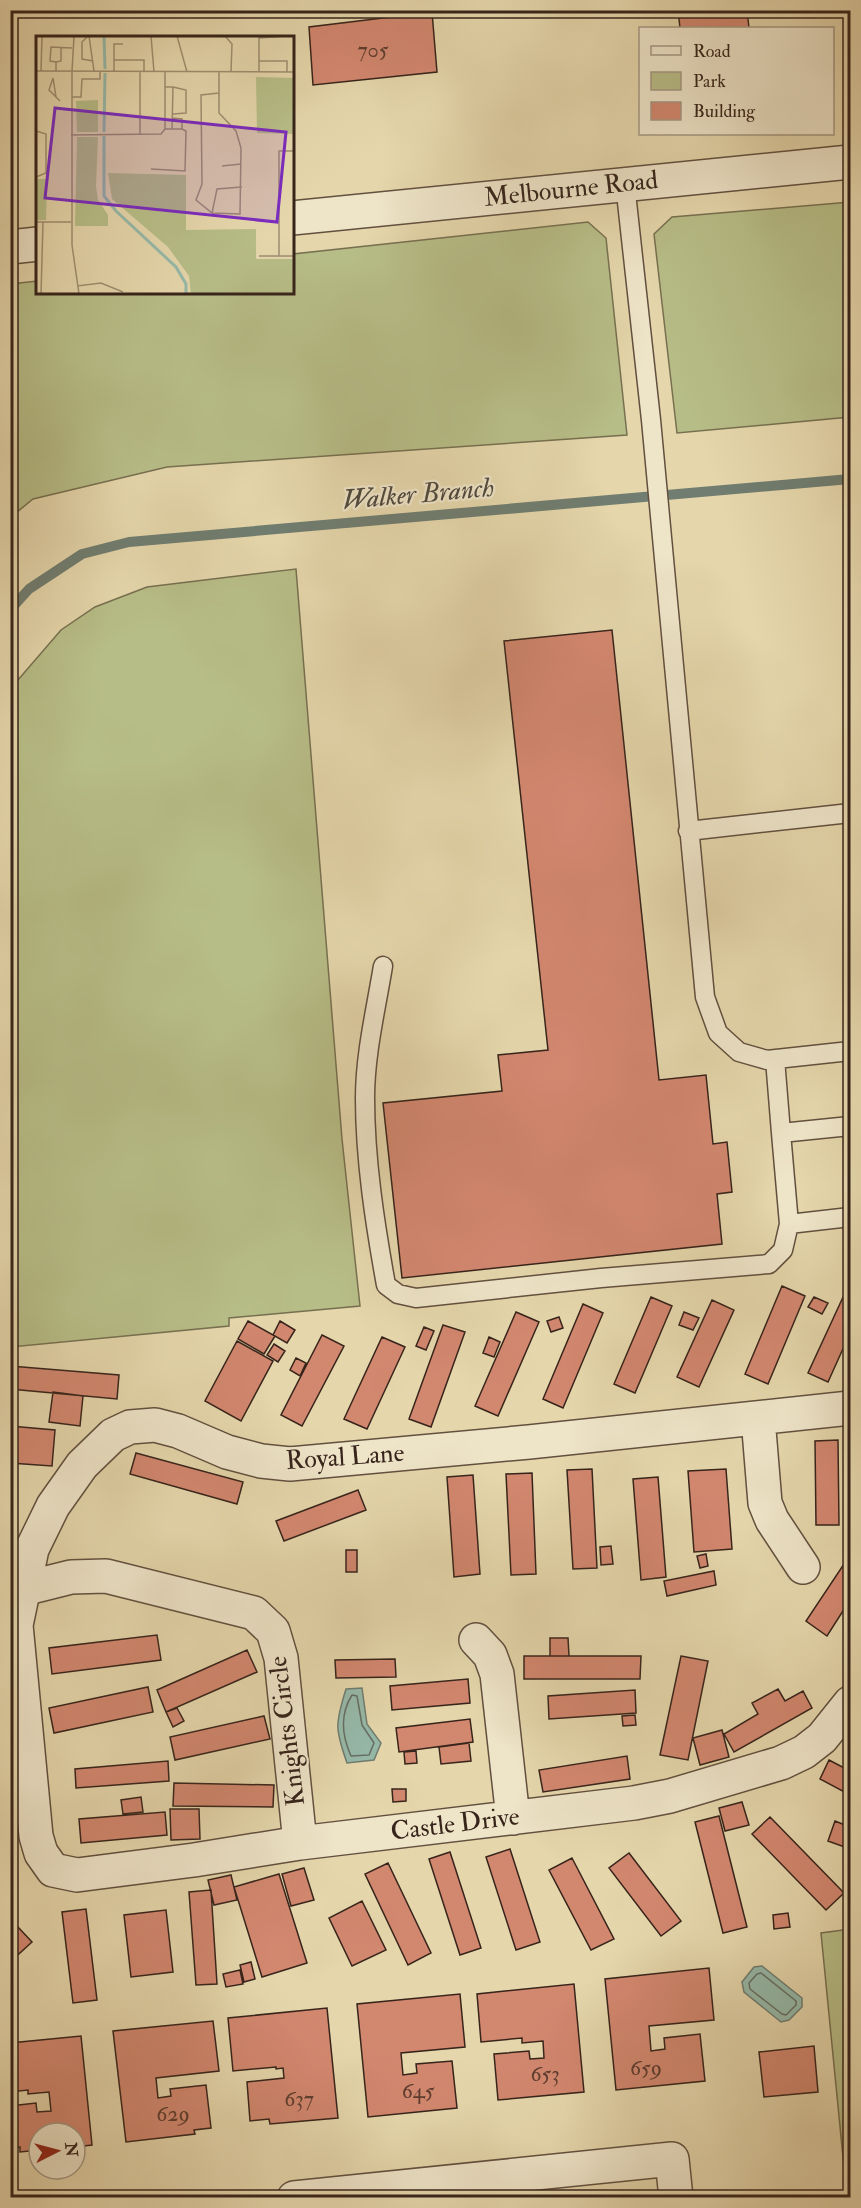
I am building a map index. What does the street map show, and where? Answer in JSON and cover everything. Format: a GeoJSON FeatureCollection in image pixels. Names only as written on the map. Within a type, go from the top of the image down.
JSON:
{"type":"FeatureCollection","features":[{"type":"Feature","properties":{"kind":"street","name":"Melbourne Road"},"geometry":{"type":"LineString","coordinates":[[294,218],[850,162]]}},
{"type":"Feature","properties":{"kind":"street"},"geometry":{"type":"LineString","coordinates":[[10,247],[36,244]]}},
{"type":"Feature","properties":{"kind":"street","name":"Royal Lane"},"geometry":{"type":"LineString","coordinates":[[41,1853],[36,1836],[16,1625],[32,1550],[53,1506],[82,1465],[113,1435],[130,1427],[154,1425],[178,1431],[227,1452],[261,1461],[290,1464],[529,1442],[850,1408]]}},
{"type":"Feature","properties":{"kind":"street"},"geometry":{"type":"LineString","coordinates":[[758,1418],[765,1503],[772,1520],[803,1567]]}},
{"type":"Feature","properties":{"kind":"street","name":"Knights Circle"},"geometry":{"type":"LineString","coordinates":[[23,1589],[71,1577],[106,1576],[254,1613],[273,1631],[281,1658],[300,1843]]}},
{"type":"Feature","properties":{"kind":"street"},"geometry":{"type":"LineString","coordinates":[[476,1640],[490,1655],[497,1674],[513,1818]]}},
{"type":"Feature","properties":{"kind":"street","name":"Castle Drive"},"geometry":{"type":"LineString","coordinates":[[41,1853],[53,1870],[77,1875],[300,1843],[661,1798],[781,1763],[804,1752],[822,1738],[850,1703]]}},
{"type":"Feature","properties":{"kind":"street"},"geometry":{"type":"LineString","coordinates":[[294,2198],[672,2159],[676,2198]]}},
{"type":"Feature","properties":{"kind":"lane"},"geometry":{"type":"LineString","coordinates":[[625,183],[651,420],[703,989],[718,1033],[739,1052],[767,1060],[850,1051]]}},
{"type":"Feature","properties":{"kind":"lane"},"geometry":{"type":"LineString","coordinates":[[688,831],[850,813]]}},
{"type":"Feature","properties":{"kind":"lane"},"geometry":{"type":"LineString","coordinates":[[383,966],[369,1052],[365,1097],[368,1152],[382,1263],[386,1285],[398,1294],[416,1298],[601,1278],[769,1264],[783,1250],[789,1224],[775,1059]]}},
{"type":"Feature","properties":{"kind":"lane"},"geometry":{"type":"LineString","coordinates":[[781,1133],[850,1126]]}},
{"type":"Feature","properties":{"kind":"lane"},"geometry":{"type":"LineString","coordinates":[[789,1224],[850,1217]]}},
{"type":"Feature","properties":{"kind":"green space"},"geometry":{"type":"Polygon","coordinates":[[[850,202],[850,417],[677,433],[654,234],[672,217],[850,202]]]}},
{"type":"Feature","properties":{"kind":"green space"},"geometry":{"type":"Polygon","coordinates":[[[588,222],[606,238],[627,435],[167,467],[33,499],[11,517],[11,284],[36,281],[36,294],[294,294],[294,254],[588,222]]]}},
{"type":"Feature","properties":{"kind":"green space"},"geometry":{"type":"Polygon","coordinates":[[[296,569],[342,1139],[360,1306],[229,1318],[229,1326],[11,1347],[11,688],[61,630],[95,607],[147,587],[296,569]]]}},
{"type":"Feature","properties":{"kind":"green space"},"geometry":{"type":"Polygon","coordinates":[[[850,1929],[850,2197],[847,2198],[821,1933],[850,1929]]]}},
{"type":"Feature","properties":{"kind":"water"},"geometry":{"type":"Polygon","coordinates":[[[362,1688],[367,1724],[381,1743],[374,1760],[347,1763],[340,1742],[338,1719],[346,1689],[362,1688]]]}},
{"type":"Feature","properties":{"kind":"water"},"geometry":{"type":"Polygon","coordinates":[[[762,1966],[802,1998],[802,2007],[789,2020],[781,2022],[744,1992],[742,1982],[754,1967],[762,1966]]]}},
{"type":"Feature","properties":{"kind":"building"},"geometry":{"type":"Polygon","coordinates":[[[678,10],[747,10],[749,27],[680,27],[678,10]]]}},
{"type":"Feature","properties":{"kind":"building"},"geometry":{"type":"Polygon","coordinates":[[[432,12],[437,72],[313,85],[309,27],[432,12]]]}},
{"type":"Feature","properties":{"kind":"building"},"geometry":{"type":"Polygon","coordinates":[[[844,586],[850,586],[850,653],[844,586]]]}},
{"type":"Feature","properties":{"kind":"building"},"geometry":{"type":"Polygon","coordinates":[[[612,630],[659,1080],[706,1075],[713,1144],[727,1142],[732,1192],[717,1194],[722,1244],[402,1278],[383,1103],[502,1091],[498,1055],[548,1050],[504,641],[612,630]]]}},
{"type":"Feature","properties":{"kind":"building"},"geometry":{"type":"Polygon","coordinates":[[[850,1282],[850,1333],[828,1382],[808,1373],[850,1282]]]}},
{"type":"Feature","properties":{"kind":"building"},"geometry":{"type":"Polygon","coordinates":[[[782,1286],[805,1296],[768,1384],[745,1374],[782,1286]]]}},
{"type":"Feature","properties":{"kind":"building"},"geometry":{"type":"Polygon","coordinates":[[[651,1297],[672,1306],[635,1393],[614,1384],[651,1297]]]}},
{"type":"Feature","properties":{"kind":"building"},"geometry":{"type":"Polygon","coordinates":[[[814,1297],[828,1303],[822,1314],[808,1307],[814,1297]]]}},
{"type":"Feature","properties":{"kind":"building"},"geometry":{"type":"Polygon","coordinates":[[[712,1300],[734,1310],[699,1387],[677,1377],[712,1300]]]}},
{"type":"Feature","properties":{"kind":"building"},"geometry":{"type":"Polygon","coordinates":[[[583,1304],[603,1313],[563,1408],[543,1399],[583,1304]]]}},
{"type":"Feature","properties":{"kind":"building"},"geometry":{"type":"Polygon","coordinates":[[[516,1312],[539,1322],[498,1416],[475,1406],[516,1312]]]}},
{"type":"Feature","properties":{"kind":"building"},"geometry":{"type":"Polygon","coordinates":[[[684,1312],[699,1318],[693,1330],[679,1325],[684,1312]]]}},
{"type":"Feature","properties":{"kind":"building"},"geometry":{"type":"Polygon","coordinates":[[[559,1317],[563,1328],[551,1332],[547,1321],[559,1317]]]}},
{"type":"Feature","properties":{"kind":"building"},"geometry":{"type":"Polygon","coordinates":[[[248,1321],[275,1336],[264,1354],[238,1339],[248,1321]]]}},
{"type":"Feature","properties":{"kind":"building"},"geometry":{"type":"Polygon","coordinates":[[[280,1321],[295,1330],[287,1343],[273,1335],[280,1321]]]}},
{"type":"Feature","properties":{"kind":"building"},"geometry":{"type":"Polygon","coordinates":[[[443,1325],[465,1332],[431,1427],[409,1419],[443,1325]]]}},
{"type":"Feature","properties":{"kind":"building"},"geometry":{"type":"Polygon","coordinates":[[[424,1327],[434,1331],[426,1350],[416,1346],[424,1327]]]}},
{"type":"Feature","properties":{"kind":"building"},"geometry":{"type":"Polygon","coordinates":[[[322,1335],[344,1346],[302,1426],[281,1415],[322,1335]]]}},
{"type":"Feature","properties":{"kind":"building"},"geometry":{"type":"Polygon","coordinates":[[[382,1337],[405,1347],[367,1429],[344,1419],[382,1337]]]}},
{"type":"Feature","properties":{"kind":"building"},"geometry":{"type":"Polygon","coordinates":[[[489,1337],[500,1342],[494,1357],[483,1353],[489,1337]]]}},
{"type":"Feature","properties":{"kind":"building"},"geometry":{"type":"Polygon","coordinates":[[[237,1341],[273,1361],[241,1421],[205,1401],[237,1341]]]}},
{"type":"Feature","properties":{"kind":"building"},"geometry":{"type":"Polygon","coordinates":[[[274,1344],[285,1351],[278,1362],[267,1355],[274,1344]]]}},
{"type":"Feature","properties":{"kind":"building"},"geometry":{"type":"Polygon","coordinates":[[[296,1358],[306,1363],[300,1376],[290,1370],[296,1358]]]}},
{"type":"Feature","properties":{"kind":"building"},"geometry":{"type":"Polygon","coordinates":[[[10,1366],[119,1375],[117,1399],[10,1389],[10,1366]]]}},
{"type":"Feature","properties":{"kind":"building"},"geometry":{"type":"Polygon","coordinates":[[[53,1392],[83,1396],[80,1426],[49,1422],[53,1392]]]}},
{"type":"Feature","properties":{"kind":"building"},"geometry":{"type":"Polygon","coordinates":[[[10,1426],[55,1430],[52,1466],[10,1463],[10,1426]]]}},
{"type":"Feature","properties":{"kind":"building"},"geometry":{"type":"Polygon","coordinates":[[[838,1440],[839,1525],[816,1525],[815,1441],[838,1440]]]}},
{"type":"Feature","properties":{"kind":"building"},"geometry":{"type":"Polygon","coordinates":[[[136,1453],[243,1482],[237,1504],[130,1474],[136,1453]]]}},
{"type":"Feature","properties":{"kind":"building"},"geometry":{"type":"Polygon","coordinates":[[[592,1469],[597,1568],[573,1569],[567,1470],[592,1469]]]}},
{"type":"Feature","properties":{"kind":"building"},"geometry":{"type":"Polygon","coordinates":[[[726,1469],[732,1549],[694,1552],[688,1471],[726,1469]]]}},
{"type":"Feature","properties":{"kind":"building"},"geometry":{"type":"Polygon","coordinates":[[[532,1473],[536,1574],[511,1575],[506,1474],[532,1473]]]}},
{"type":"Feature","properties":{"kind":"building"},"geometry":{"type":"Polygon","coordinates":[[[473,1475],[480,1574],[454,1577],[447,1477],[473,1475]]]}},
{"type":"Feature","properties":{"kind":"building"},"geometry":{"type":"Polygon","coordinates":[[[658,1477],[666,1577],[641,1580],[633,1479],[658,1477]]]}},
{"type":"Feature","properties":{"kind":"building"},"geometry":{"type":"Polygon","coordinates":[[[358,1490],[366,1510],[284,1541],[276,1521],[358,1490]]]}},
{"type":"Feature","properties":{"kind":"building"},"geometry":{"type":"Polygon","coordinates":[[[10,1540],[17,1541],[11,1567],[10,1567],[10,1540]]]}},
{"type":"Feature","properties":{"kind":"building"},"geometry":{"type":"Polygon","coordinates":[[[611,1546],[613,1564],[601,1565],[600,1547],[611,1546]]]}},
{"type":"Feature","properties":{"kind":"building"},"geometry":{"type":"Polygon","coordinates":[[[346,1550],[357,1550],[357,1572],[346,1572],[346,1550]]]}},
{"type":"Feature","properties":{"kind":"building"},"geometry":{"type":"Polygon","coordinates":[[[706,1554],[708,1566],[700,1568],[697,1556],[706,1554]]]}},
{"type":"Feature","properties":{"kind":"building"},"geometry":{"type":"Polygon","coordinates":[[[850,1555],[850,1600],[827,1636],[806,1621],[850,1555]]]}},
{"type":"Feature","properties":{"kind":"building"},"geometry":{"type":"Polygon","coordinates":[[[714,1571],[716,1585],[667,1596],[664,1581],[714,1571]]]}},
{"type":"Feature","properties":{"kind":"building"},"geometry":{"type":"Polygon","coordinates":[[[157,1635],[161,1660],[52,1674],[49,1648],[157,1635]]]}},
{"type":"Feature","properties":{"kind":"building"},"geometry":{"type":"Polygon","coordinates":[[[550,1638],[568,1638],[569,1656],[550,1656],[550,1638]]]}},
{"type":"Feature","properties":{"kind":"building"},"geometry":{"type":"Polygon","coordinates":[[[247,1650],[257,1672],[166,1712],[157,1690],[247,1650]]]}},
{"type":"Feature","properties":{"kind":"building"},"geometry":{"type":"Polygon","coordinates":[[[524,1656],[641,1656],[640,1679],[524,1679],[524,1656]]]}},
{"type":"Feature","properties":{"kind":"building"},"geometry":{"type":"Polygon","coordinates":[[[681,1656],[708,1661],[688,1760],[660,1755],[681,1656]]]}},
{"type":"Feature","properties":{"kind":"building"},"geometry":{"type":"Polygon","coordinates":[[[395,1659],[396,1677],[336,1678],[335,1660],[395,1659]]]}},
{"type":"Feature","properties":{"kind":"building"},"geometry":{"type":"Polygon","coordinates":[[[468,1679],[470,1703],[392,1710],[390,1686],[468,1679]]]}},
{"type":"Feature","properties":{"kind":"building"},"geometry":{"type":"Polygon","coordinates":[[[148,1687],[153,1712],[54,1733],[49,1708],[148,1687]]]}},
{"type":"Feature","properties":{"kind":"building"},"geometry":{"type":"Polygon","coordinates":[[[778,1689],[785,1701],[803,1691],[812,1708],[734,1752],[724,1734],[758,1714],[752,1703],[778,1689]]]}},
{"type":"Feature","properties":{"kind":"building"},"geometry":{"type":"Polygon","coordinates":[[[635,1690],[636,1713],[549,1719],[548,1696],[635,1690]]]}},
{"type":"Feature","properties":{"kind":"building"},"geometry":{"type":"Polygon","coordinates":[[[177,1708],[184,1721],[173,1727],[166,1712],[177,1708]]]}},
{"type":"Feature","properties":{"kind":"building"},"geometry":{"type":"Polygon","coordinates":[[[635,1715],[636,1725],[623,1726],[622,1716],[635,1715]]]}},
{"type":"Feature","properties":{"kind":"building"},"geometry":{"type":"Polygon","coordinates":[[[264,1716],[270,1739],[175,1760],[170,1737],[264,1716]]]}},
{"type":"Feature","properties":{"kind":"building"},"geometry":{"type":"Polygon","coordinates":[[[470,1719],[473,1742],[399,1752],[396,1728],[470,1719]]]}},
{"type":"Feature","properties":{"kind":"building"},"geometry":{"type":"Polygon","coordinates":[[[722,1730],[729,1757],[700,1765],[693,1738],[722,1730]]]}},
{"type":"Feature","properties":{"kind":"building"},"geometry":{"type":"Polygon","coordinates":[[[469,1743],[471,1761],[441,1764],[439,1747],[469,1743]]]}},
{"type":"Feature","properties":{"kind":"building"},"geometry":{"type":"Polygon","coordinates":[[[416,1751],[417,1763],[405,1764],[404,1752],[416,1751]]]}},
{"type":"Feature","properties":{"kind":"building"},"geometry":{"type":"Polygon","coordinates":[[[627,1756],[630,1779],[543,1792],[539,1770],[627,1756]]]}},
{"type":"Feature","properties":{"kind":"building"},"geometry":{"type":"Polygon","coordinates":[[[829,1760],[850,1771],[850,1795],[820,1779],[829,1760]]]}},
{"type":"Feature","properties":{"kind":"building"},"geometry":{"type":"Polygon","coordinates":[[[168,1761],[169,1781],[76,1788],[75,1769],[168,1761]]]}},
{"type":"Feature","properties":{"kind":"building"},"geometry":{"type":"Polygon","coordinates":[[[174,1783],[274,1785],[273,1807],[173,1806],[174,1783]]]}},
{"type":"Feature","properties":{"kind":"building"},"geometry":{"type":"Polygon","coordinates":[[[392,1789],[406,1789],[406,1801],[393,1802],[392,1789]]]}},
{"type":"Feature","properties":{"kind":"building"},"geometry":{"type":"Polygon","coordinates":[[[141,1797],[143,1812],[123,1814],[121,1800],[141,1797]]]}},
{"type":"Feature","properties":{"kind":"building"},"geometry":{"type":"Polygon","coordinates":[[[742,1802],[749,1825],[725,1831],[719,1808],[742,1802]]]}},
{"type":"Feature","properties":{"kind":"building"},"geometry":{"type":"Polygon","coordinates":[[[170,1809],[199,1809],[200,1839],[171,1840],[170,1809]]]}},
{"type":"Feature","properties":{"kind":"building"},"geometry":{"type":"Polygon","coordinates":[[[165,1812],[167,1835],[81,1843],[79,1819],[165,1812]]]}},
{"type":"Feature","properties":{"kind":"building"},"geometry":{"type":"Polygon","coordinates":[[[719,1816],[747,1927],[723,1933],[695,1822],[719,1816]]]}},
{"type":"Feature","properties":{"kind":"building"},"geometry":{"type":"Polygon","coordinates":[[[770,1817],[844,1893],[826,1910],[752,1834],[770,1817]]]}},
{"type":"Feature","properties":{"kind":"building"},"geometry":{"type":"Polygon","coordinates":[[[835,1821],[850,1827],[850,1849],[828,1841],[835,1821]]]}},
{"type":"Feature","properties":{"kind":"building"},"geometry":{"type":"Polygon","coordinates":[[[510,1849],[540,1942],[516,1950],[486,1857],[510,1849]]]}},
{"type":"Feature","properties":{"kind":"building"},"geometry":{"type":"Polygon","coordinates":[[[450,1852],[481,1948],[460,1955],[429,1859],[450,1852]]]}},
{"type":"Feature","properties":{"kind":"building"},"geometry":{"type":"Polygon","coordinates":[[[629,1853],[681,1921],[661,1936],[609,1868],[629,1853]]]}},
{"type":"Feature","properties":{"kind":"building"},"geometry":{"type":"Polygon","coordinates":[[[572,1858],[614,1939],[591,1950],[549,1870],[572,1858]]]}},
{"type":"Feature","properties":{"kind":"building"},"geometry":{"type":"Polygon","coordinates":[[[388,1863],[431,1953],[408,1965],[365,1874],[388,1863]]]}},
{"type":"Feature","properties":{"kind":"building"},"geometry":{"type":"Polygon","coordinates":[[[304,1868],[314,1900],[291,1906],[282,1874],[304,1868]]]}},
{"type":"Feature","properties":{"kind":"building"},"geometry":{"type":"Polygon","coordinates":[[[279,1874],[307,1963],[262,1977],[234,1887],[279,1874]]]}},
{"type":"Feature","properties":{"kind":"building"},"geometry":{"type":"Polygon","coordinates":[[[231,1875],[237,1900],[214,1905],[208,1880],[231,1875]]]}},
{"type":"Feature","properties":{"kind":"building"},"geometry":{"type":"Polygon","coordinates":[[[211,1890],[217,1984],[196,1985],[189,1892],[211,1890]]]}},
{"type":"Feature","properties":{"kind":"building"},"geometry":{"type":"Polygon","coordinates":[[[362,1901],[386,1950],[352,1966],[329,1918],[362,1901]]]}},
{"type":"Feature","properties":{"kind":"building"},"geometry":{"type":"Polygon","coordinates":[[[86,1909],[97,2000],[73,2003],[62,1912],[86,1909]]]}},
{"type":"Feature","properties":{"kind":"building"},"geometry":{"type":"Polygon","coordinates":[[[166,1910],[173,1972],[131,1977],[124,1915],[166,1910]]]}},
{"type":"Feature","properties":{"kind":"building"},"geometry":{"type":"Polygon","coordinates":[[[788,1913],[790,1927],[774,1929],[773,1915],[788,1913]]]}},
{"type":"Feature","properties":{"kind":"building"},"geometry":{"type":"Polygon","coordinates":[[[17,1926],[32,1942],[10,1962],[10,1932],[17,1926]]]}},
{"type":"Feature","properties":{"kind":"building"},"geometry":{"type":"Polygon","coordinates":[[[251,1962],[255,1979],[244,1982],[240,1965],[251,1962]]]}},
{"type":"Feature","properties":{"kind":"building"},"geometry":{"type":"Polygon","coordinates":[[[709,1968],[714,2020],[649,2026],[651,2051],[665,2049],[664,2038],[700,2034],[705,2081],[616,2090],[605,1979],[709,1968]]]}},
{"type":"Feature","properties":{"kind":"building"},"geometry":{"type":"Polygon","coordinates":[[[240,1970],[243,1984],[226,1987],[223,1974],[240,1970]]]}},
{"type":"Feature","properties":{"kind":"building"},"geometry":{"type":"Polygon","coordinates":[[[574,1984],[584,2092],[498,2100],[494,2054],[529,2051],[530,2059],[544,2058],[543,2041],[522,2043],[522,2038],[481,2042],[477,1994],[574,1984]]]}},
{"type":"Feature","properties":{"kind":"building"},"geometry":{"type":"Polygon","coordinates":[[[460,1994],[465,2047],[401,2053],[403,2075],[417,2073],[416,2064],[452,2061],[457,2108],[368,2117],[357,2004],[460,1994]]]}},
{"type":"Feature","properties":{"kind":"building"},"geometry":{"type":"Polygon","coordinates":[[[327,2008],[338,2118],[270,2124],[269,2119],[250,2121],[247,2082],[284,2078],[283,2068],[233,2071],[228,2018],[327,2008]]]}},
{"type":"Feature","properties":{"kind":"building"},"geometry":{"type":"Polygon","coordinates":[[[213,2021],[219,2071],[156,2078],[158,2098],[171,2096],[170,2089],[206,2085],[211,2128],[194,2130],[195,2134],[126,2142],[113,2031],[213,2021]]]}},
{"type":"Feature","properties":{"kind":"building"},"geometry":{"type":"Polygon","coordinates":[[[81,2036],[92,2145],[87,2146],[87,2121],[27,2121],[27,2151],[20,2152],[20,2147],[10,2148],[10,2106],[36,2103],[37,2112],[51,2111],[49,2092],[28,2094],[28,2090],[10,2092],[10,2043],[81,2036]]]}},
{"type":"Feature","properties":{"kind":"building"},"geometry":{"type":"Polygon","coordinates":[[[814,2046],[818,2092],[764,2097],[759,2052],[814,2046]]]}},
{"type":"Feature","properties":{"kind":"waterway","name":"Walker Branch"},"geometry":{"type":"LineString","coordinates":[[10,610],[29,589],[82,554],[129,542],[850,479]]}}]}
